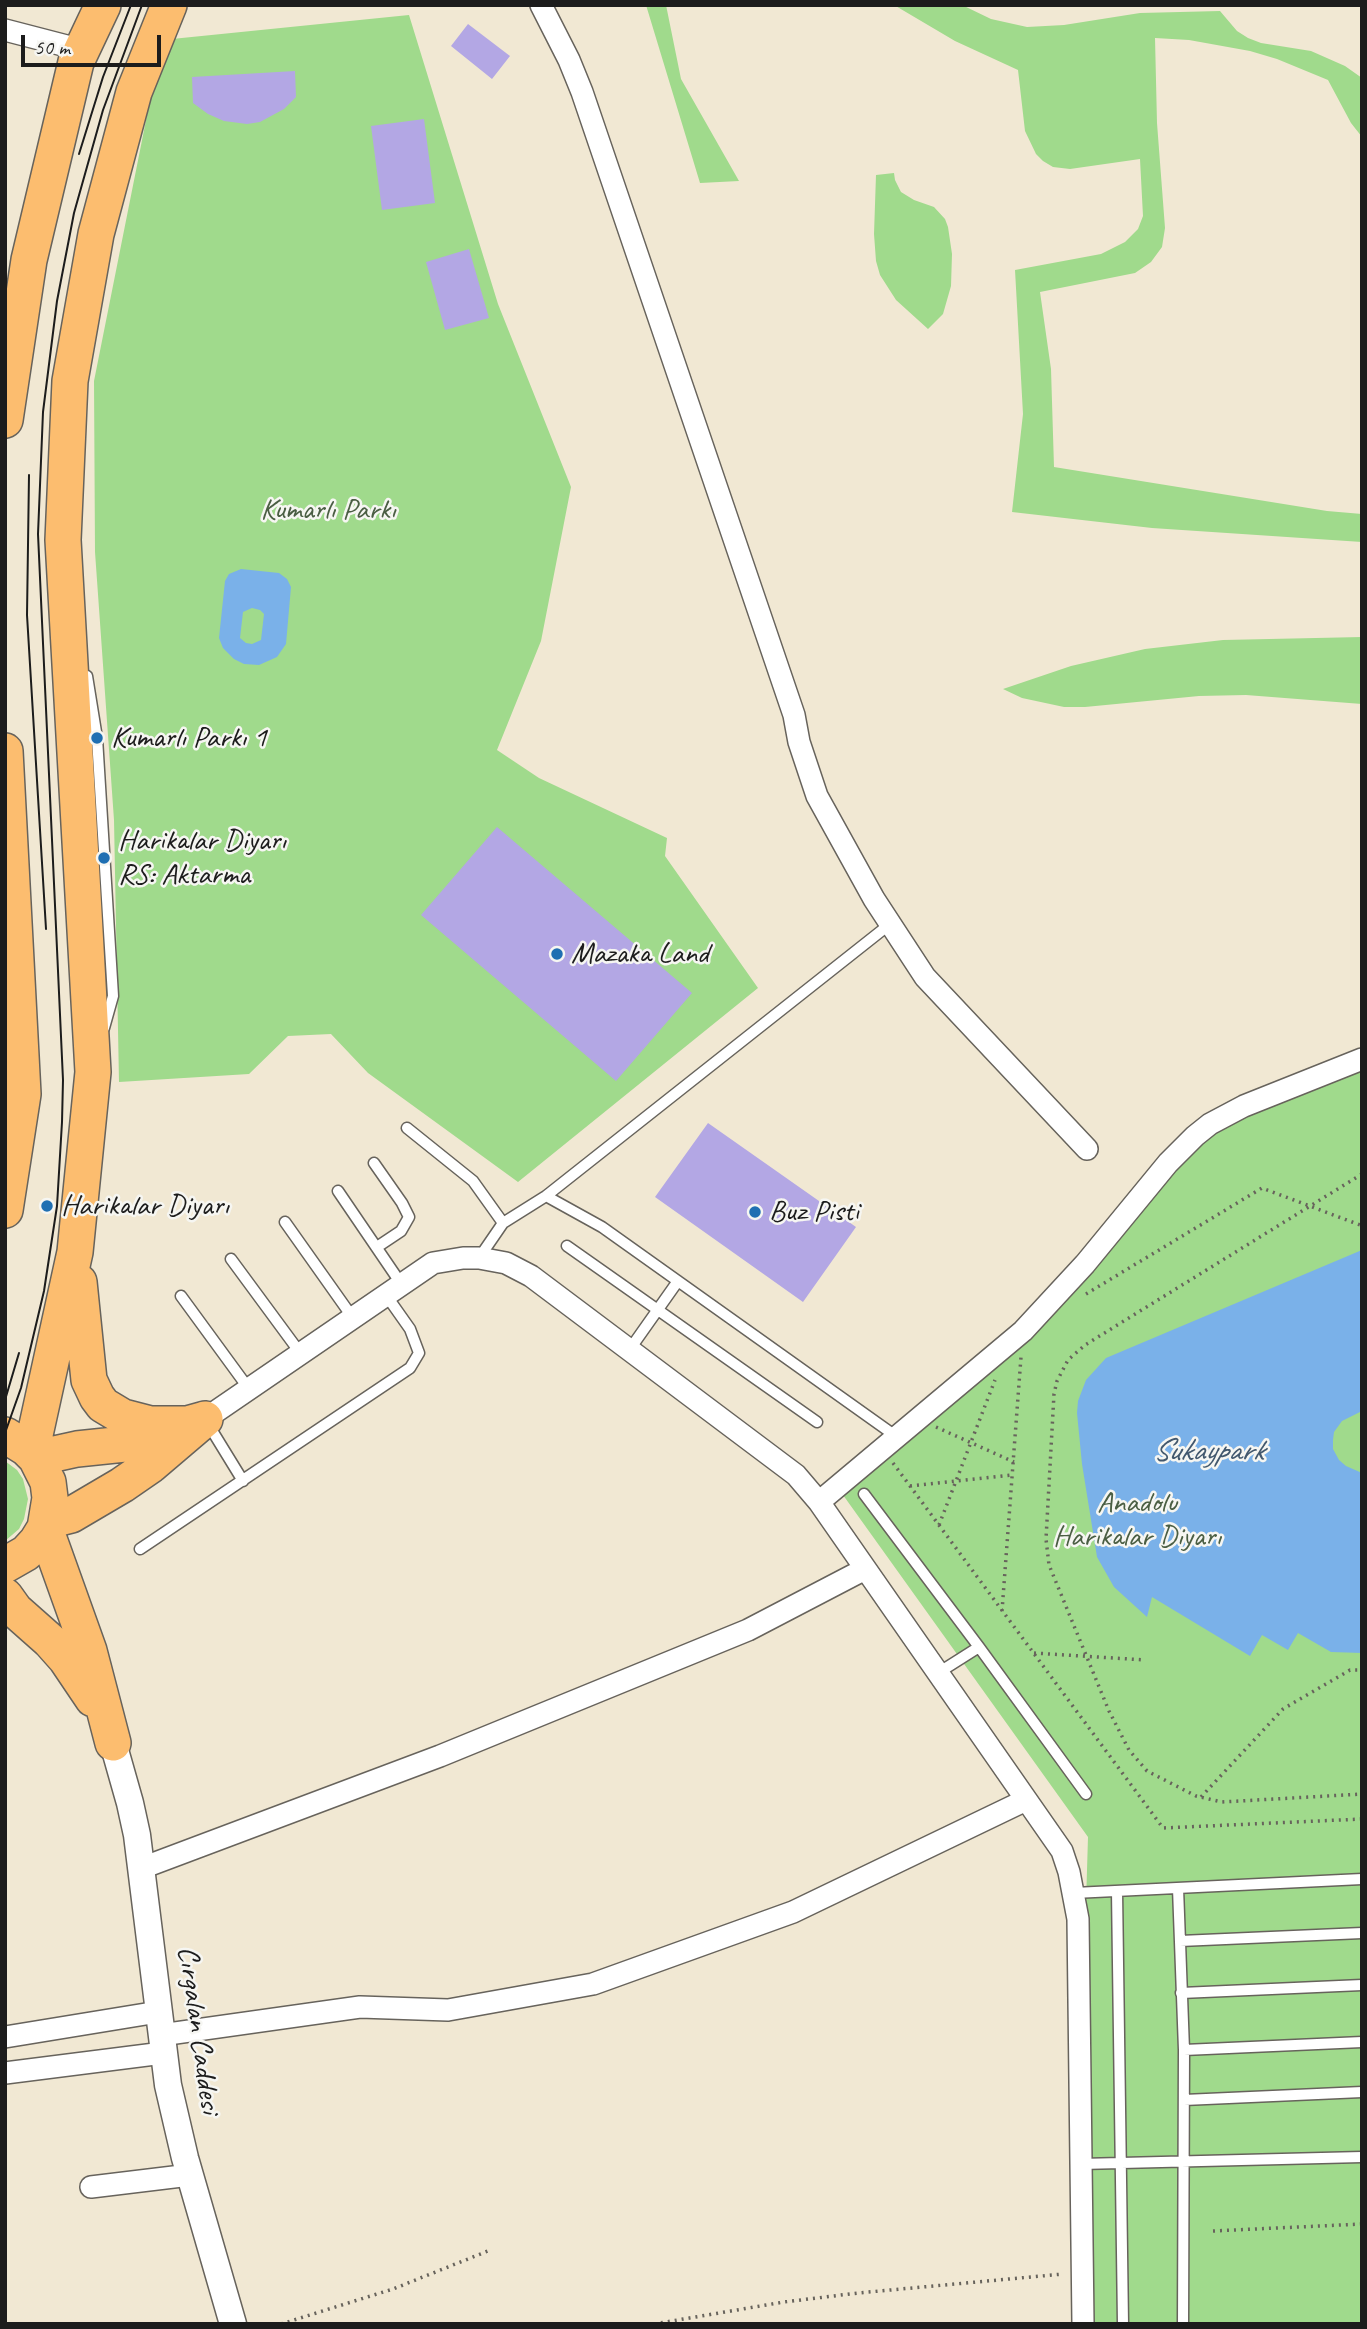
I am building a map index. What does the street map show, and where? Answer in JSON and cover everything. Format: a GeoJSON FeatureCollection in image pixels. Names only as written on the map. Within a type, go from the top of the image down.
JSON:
{"type":"FeatureCollection","features":[{"type":"Feature","properties":{"kind":"highway"},"geometry":{"type":"LineString","coordinates":[[5,420],[9,373],[29,260],[76,62],[103,5]]}},
{"type":"Feature","properties":{"kind":"highway"},"geometry":{"type":"LineString","coordinates":[[5,1565],[26,1553],[46,1525],[50,1498],[48,1482],[24,1448],[75,1252],[93,1072],[63,540],[70,381],[96,234],[134,92],[169,5]]}},
{"type":"Feature","properties":{"kind":"highway"},"geometry":{"type":"LineString","coordinates":[[5,751],[13,1096],[5,1210]]}},
{"type":"Feature","properties":{"kind":"highway"},"geometry":{"type":"LineString","coordinates":[[75,1252],[89,1380],[97,1397],[113,1412],[136,1422],[169,1425],[205,1419]]}},
{"type":"Feature","properties":{"kind":"highway"},"geometry":{"type":"LineString","coordinates":[[24,1448],[77,1449],[144,1442],[186,1429],[205,1419]]}},
{"type":"Feature","properties":{"kind":"highway"},"geometry":{"type":"LineString","coordinates":[[46,1525],[71,1515],[122,1485],[151,1465],[205,1419]]}},
{"type":"Feature","properties":{"kind":"highway"},"geometry":{"type":"LineString","coordinates":[[46,1525],[82,1630],[113,1743]]}},
{"type":"Feature","properties":{"kind":"highway"},"geometry":{"type":"LineString","coordinates":[[5,1596],[15,1610],[50,1641],[80,1678],[113,1743]]}},
{"type":"Feature","properties":{"kind":"street"},"geometry":{"type":"LineString","coordinates":[[541,5],[582,92],[790,702],[807,769],[817,796],[890,925],[925,977],[1087,1149]]}},
{"type":"Feature","properties":{"kind":"street"},"geometry":{"type":"LineString","coordinates":[[5,30],[82,50]]}},
{"type":"Feature","properties":{"kind":"street"},"geometry":{"type":"LineString","coordinates":[[819,1502],[1023,1331],[1085,1264],[1168,1163],[1195,1136],[1226,1114],[1362,1059]]}},
{"type":"Feature","properties":{"kind":"street"},"geometry":{"type":"LineString","coordinates":[[205,1419],[433,1263],[479,1258],[506,1264],[531,1276],[796,1475],[819,1502],[1062,1852],[1074,1893],[1079,1945],[1083,2324]]}},
{"type":"Feature","properties":{"kind":"street"},"geometry":{"type":"LineString","coordinates":[[142,1868],[440,1756],[723,1641],[865,1569]]}},
{"type":"Feature","properties":{"kind":"street","name":"Cırgalan Caddesi"},"geometry":{"type":"LineString","coordinates":[[113,1743],[130,1803],[142,1868],[161,2033],[177,2123],[233,2324]]}},
{"type":"Feature","properties":{"kind":"street"},"geometry":{"type":"LineString","coordinates":[[5,2037],[161,2033],[360,2007],[448,2010],[593,1984],[793,1912],[1026,1800]]}},
{"type":"Feature","properties":{"kind":"street"},"geometry":{"type":"LineString","coordinates":[[5,2073],[161,2033]]}},
{"type":"Feature","properties":{"kind":"street"},"geometry":{"type":"LineString","coordinates":[[91,2187],[190,2175]]}},
{"type":"Feature","properties":{"kind":"lane"},"geometry":{"type":"LineString","coordinates":[[65,576],[81,636]]}},
{"type":"Feature","properties":{"kind":"lane"},"geometry":{"type":"LineString","coordinates":[[85,662],[97,738],[113,996],[93,1072]]}},
{"type":"Feature","properties":{"kind":"lane"},"geometry":{"type":"LineString","coordinates":[[479,1258],[503,1223],[546,1196],[890,925]]}},
{"type":"Feature","properties":{"kind":"lane"},"geometry":{"type":"LineString","coordinates":[[407,1128],[473,1181],[503,1223]]}},
{"type":"Feature","properties":{"kind":"lane"},"geometry":{"type":"LineString","coordinates":[[374,1163],[409,1217],[401,1231],[377,1247]]}},
{"type":"Feature","properties":{"kind":"lane"},"geometry":{"type":"LineString","coordinates":[[140,1549],[410,1368],[419,1353],[377,1247],[338,1191]]}},
{"type":"Feature","properties":{"kind":"lane"},"geometry":{"type":"LineString","coordinates":[[546,1196],[602,1227],[678,1281],[890,1443]]}},
{"type":"Feature","properties":{"kind":"lane"},"geometry":{"type":"LineString","coordinates":[[285,1222],[353,1318]]}},
{"type":"Feature","properties":{"kind":"lane"},"geometry":{"type":"LineString","coordinates":[[567,1246],[817,1422]]}},
{"type":"Feature","properties":{"kind":"lane"},"geometry":{"type":"LineString","coordinates":[[231,1259],[301,1354]]}},
{"type":"Feature","properties":{"kind":"lane"},"geometry":{"type":"LineString","coordinates":[[630,1349],[678,1281]]}},
{"type":"Feature","properties":{"kind":"lane"},"geometry":{"type":"LineString","coordinates":[[181,1296],[249,1390]]}},
{"type":"Feature","properties":{"kind":"lane"},"geometry":{"type":"LineString","coordinates":[[205,1419],[243,1480]]}},
{"type":"Feature","properties":{"kind":"lane"},"geometry":{"type":"LineString","coordinates":[[864,1494],[1086,1794]]}},
{"type":"Feature","properties":{"kind":"lane"},"geometry":{"type":"LineString","coordinates":[[938,1673],[979,1647]]}},
{"type":"Feature","properties":{"kind":"lane"},"geometry":{"type":"LineString","coordinates":[[1074,1893],[1362,1879]]}},
{"type":"Feature","properties":{"kind":"lane"},"geometry":{"type":"LineString","coordinates":[[1178,1888],[1184,2050],[1183,2324]]}},
{"type":"Feature","properties":{"kind":"lane"},"geometry":{"type":"LineString","coordinates":[[1116,1891],[1123,2324]]}},
{"type":"Feature","properties":{"kind":"lane"},"geometry":{"type":"LineString","coordinates":[[1180,1941],[1362,1933]]}},
{"type":"Feature","properties":{"kind":"lane"},"geometry":{"type":"LineString","coordinates":[[1181,1993],[1362,1984]]}},
{"type":"Feature","properties":{"kind":"lane"},"geometry":{"type":"LineString","coordinates":[[1184,2050],[1362,2042]]}},
{"type":"Feature","properties":{"kind":"lane"},"geometry":{"type":"LineString","coordinates":[[1184,2100],[1362,2092]]}},
{"type":"Feature","properties":{"kind":"lane"},"geometry":{"type":"LineString","coordinates":[[1081,2164],[1362,2157]]}},
{"type":"Feature","properties":{"kind":"path"},"geometry":{"type":"LineString","coordinates":[[1362,1174],[1085,1345],[1069,1360],[1062,1370],[1054,1394],[1046,1551],[1049,1565],[1118,1732],[1137,1762],[1155,1777],[1201,1797],[1235,1802],[1362,1794]]}},
{"type":"Feature","properties":{"kind":"path"},"geometry":{"type":"LineString","coordinates":[[1083,1296],[1262,1188],[1360,1225]]}},
{"type":"Feature","properties":{"kind":"path"},"geometry":{"type":"LineString","coordinates":[[1002,1611],[1023,1331]]}},
{"type":"Feature","properties":{"kind":"path"},"geometry":{"type":"LineString","coordinates":[[939,1525],[995,1380]]}},
{"type":"Feature","properties":{"kind":"path"},"geometry":{"type":"LineString","coordinates":[[918,1419],[1014,1462]]}},
{"type":"Feature","properties":{"kind":"path"},"geometry":{"type":"LineString","coordinates":[[890,1443],[909,1486],[1163,1828],[1362,1819]]}},
{"type":"Feature","properties":{"kind":"path"},"geometry":{"type":"LineString","coordinates":[[909,1486],[1013,1475]]}},
{"type":"Feature","properties":{"kind":"path"},"geometry":{"type":"LineString","coordinates":[[1034,1654],[1145,1660]]}},
{"type":"Feature","properties":{"kind":"path"},"geometry":{"type":"LineString","coordinates":[[1201,1797],[1283,1709],[1350,1670],[1362,1671]]}},
{"type":"Feature","properties":{"kind":"path"},"geometry":{"type":"LineString","coordinates":[[1213,2231],[1362,2224]]}},
{"type":"Feature","properties":{"kind":"path"},"geometry":{"type":"LineString","coordinates":[[281,2324],[393,2289],[488,2251]]}},
{"type":"Feature","properties":{"kind":"path"},"geometry":{"type":"LineString","coordinates":[[654,2324],[858,2292],[1082,2273]]}},
{"type":"Feature","properties":{"kind":"green space"},"geometry":{"type":"Polygon","coordinates":[[[646,5],[666,5],[681,79],[739,181],[700,183],[646,5]]]}},
{"type":"Feature","properties":{"kind":"green space"},"geometry":{"type":"Polygon","coordinates":[[[894,5],[962,5],[991,19],[1027,27],[1064,25],[1140,13],[1220,11],[1237,31],[1248,38],[1261,43],[1311,51],[1345,66],[1362,78],[1362,137],[1351,123],[1328,80],[1250,51],[1189,40],[1155,38],[1157,123],[1165,228],[1162,247],[1151,262],[1135,273],[1040,292],[1051,369],[1054,467],[1327,511],[1362,514],[1362,542],[1152,528],[1012,512],[1023,414],[1015,270],[1101,254],[1125,242],[1138,229],[1143,216],[1140,159],[1070,169],[1053,167],[1043,161],[1036,154],[1025,131],[1018,70],[955,41],[894,5]]]}},
{"type":"Feature","properties":{"kind":"green space","name":"Kumarlı Parkı"},"geometry":{"type":"Polygon","coordinates":[[[409,15],[498,304],[571,487],[541,641],[497,750],[539,778],[667,838],[665,856],[758,988],[518,1182],[368,1073],[331,1034],[288,1036],[249,1074],[119,1082],[114,820],[95,552],[94,381],[162,40],[409,15]]]}},
{"type":"Feature","properties":{"kind":"green space"},"geometry":{"type":"Polygon","coordinates":[[[894,173],[901,192],[934,207],[945,219],[948,227],[952,254],[951,286],[943,314],[928,329],[896,300],[880,275],[876,261],[876,175],[894,173]]]}},
{"type":"Feature","properties":{"kind":"green space"},"geometry":{"type":"Polygon","coordinates":[[[1362,637],[1362,704],[1246,695],[1064,707],[1022,698],[1003,689],[1071,666],[1145,649],[1223,640],[1362,637]]]}},
{"type":"Feature","properties":{"kind":"green space","name":"Anadolu Harikalar Diyarı"},"geometry":{"type":"Polygon","coordinates":[[[1362,1057],[1362,2324],[1083,2324],[1081,2069],[1088,1837],[838,1488],[1054,1289],[1163,1155],[1362,1057]]]}},
{"type":"Feature","properties":{"kind":"green space"},"geometry":{"type":"Polygon","coordinates":[[[5,1461],[17,1470],[23,1479],[28,1499],[19,1529],[5,1541],[5,1461]]]}},
{"type":"Feature","properties":{"kind":"water"},"geometry":{"type":"Polygon","coordinates":[[[241,569],[279,573],[287,579],[291,587],[286,644],[277,657],[259,665],[244,664],[223,648],[219,638],[225,581],[229,574],[241,569]],[[252,608],[243,612],[240,638],[246,643],[252,644],[261,640],[264,614],[252,608]]]}},
{"type":"Feature","properties":{"kind":"water","name":"Sukaypark"},"geometry":{"type":"Polygon","coordinates":[[[1362,1250],[1362,1411],[1342,1421],[1334,1432],[1333,1449],[1346,1466],[1362,1473],[1362,1653],[1331,1652],[1298,1633],[1288,1650],[1262,1635],[1250,1656],[1152,1597],[1147,1617],[1114,1587],[1097,1557],[1077,1413],[1078,1401],[1086,1380],[1106,1358],[1362,1250]]]}},
{"type":"Feature","properties":{"kind":"building"},"geometry":{"type":"Polygon","coordinates":[[[468,24],[510,56],[492,79],[451,46],[468,24]]]}},
{"type":"Feature","properties":{"kind":"building"},"geometry":{"type":"Polygon","coordinates":[[[295,71],[296,97],[284,109],[260,122],[247,124],[224,121],[193,103],[192,77],[295,71]]]}},
{"type":"Feature","properties":{"kind":"building"},"geometry":{"type":"Polygon","coordinates":[[[424,119],[435,203],[382,210],[371,126],[424,119]]]}},
{"type":"Feature","properties":{"kind":"building"},"geometry":{"type":"Polygon","coordinates":[[[469,249],[489,318],[445,330],[426,262],[469,249]]]}},
{"type":"Feature","properties":{"kind":"building","name":"Mazaka Land"},"geometry":{"type":"Polygon","coordinates":[[[497,827],[692,993],[616,1081],[421,915],[497,827]]]}},
{"type":"Feature","properties":{"kind":"building","name":"Buz Pisti"},"geometry":{"type":"Polygon","coordinates":[[[708,1123],[856,1227],[803,1302],[655,1197],[708,1123]]]}},
{"type":"Feature","properties":{"kind":"tram line"},"geometry":{"type":"LineString","coordinates":[[79,154],[103,77],[131,5]]}},
{"type":"Feature","properties":{"kind":"tram line"},"geometry":{"type":"LineString","coordinates":[[5,1433],[21,1388],[44,1291],[57,1206],[62,1122],[63,1080],[38,534],[43,412],[57,301],[74,213],[103,110],[142,5]]}},
{"type":"Feature","properties":{"kind":"tram line"},"geometry":{"type":"LineString","coordinates":[[29,475],[27,615],[46,929]]}},
{"type":"Feature","properties":{"kind":"tram line"},"geometry":{"type":"LineString","coordinates":[[5,1400],[19,1353]]}},
{"type":"Feature","properties":{"kind":"place","name":"Kumarlı Parkı 1"},"geometry":{"type":"Point","coordinates":[97,738]}},
{"type":"Feature","properties":{"kind":"place","name":"Harikalar Diyarı RS: Aktarma"},"geometry":{"type":"Point","coordinates":[104,858]}},
{"type":"Feature","properties":{"kind":"place","name":"Mazaka Land"},"geometry":{"type":"Point","coordinates":[557,954]}},
{"type":"Feature","properties":{"kind":"place","name":"Harikalar Diyarı"},"geometry":{"type":"Point","coordinates":[47,1206]}},
{"type":"Feature","properties":{"kind":"place","name":"Buz Pisti"},"geometry":{"type":"Point","coordinates":[755,1212]}}]}
